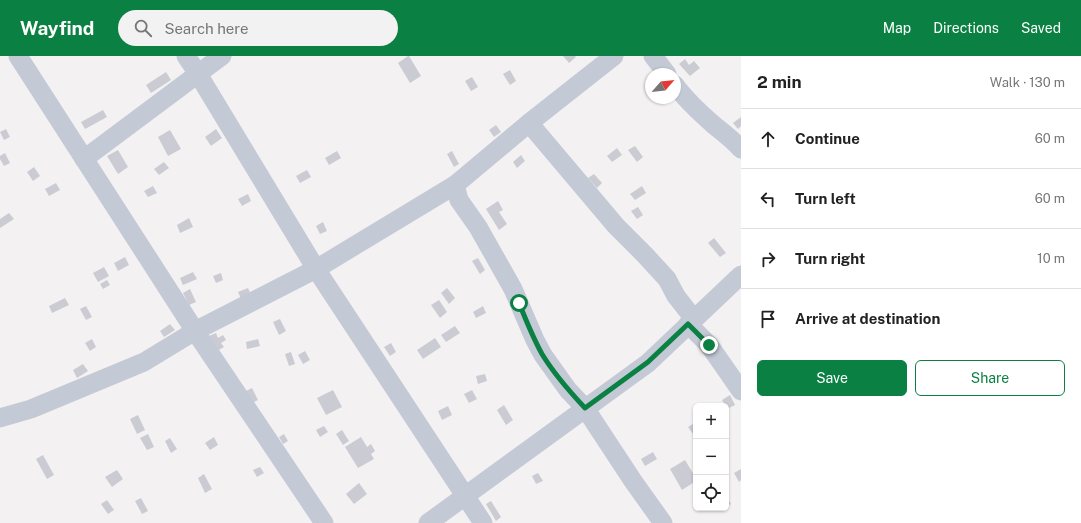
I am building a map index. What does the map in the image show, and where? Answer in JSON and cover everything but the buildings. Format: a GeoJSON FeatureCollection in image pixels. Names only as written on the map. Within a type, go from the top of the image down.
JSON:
{"type":"FeatureCollection","features":[{"type":"Feature","properties":{"kind":"street"},"geometry":{"type":"LineString","coordinates":[[18,56],[195,331],[324,523]]}},
{"type":"Feature","properties":{"kind":"street"},"geometry":{"type":"LineString","coordinates":[[186,56],[316,269],[483,523]]}},
{"type":"Feature","properties":{"kind":"street"},"geometry":{"type":"LineString","coordinates":[[84,158],[222,56]]}},
{"type":"Feature","properties":{"kind":"street"},"geometry":{"type":"LineString","coordinates":[[0,418],[31,409],[144,362],[195,331],[316,269],[455,185],[529,122],[614,56]]}},
{"type":"Feature","properties":{"kind":"street"},"geometry":{"type":"LineString","coordinates":[[653,56],[662,68]]}},
{"type":"Feature","properties":{"kind":"street"},"geometry":{"type":"LineString","coordinates":[[681,92],[685,98],[741,149]]}},
{"type":"Feature","properties":{"kind":"street"},"geometry":{"type":"LineString","coordinates":[[529,122],[616,226],[667,279],[691,321],[741,391]]}},
{"type":"Feature","properties":{"kind":"street"},"geometry":{"type":"LineString","coordinates":[[455,185],[459,200],[478,227],[513,288],[543,355],[568,390],[585,408],[633,481],[663,523]]}},
{"type":"Feature","properties":{"kind":"street"},"geometry":{"type":"LineString","coordinates":[[428,523],[648,362],[741,275]]}},
{"type":"Feature","properties":{"kind":"route"},"geometry":{"type":"LineString","coordinates":[[519,303],[543,355],[568,390],[585,408],[648,362],[688,324],[709,345]]}}]}
